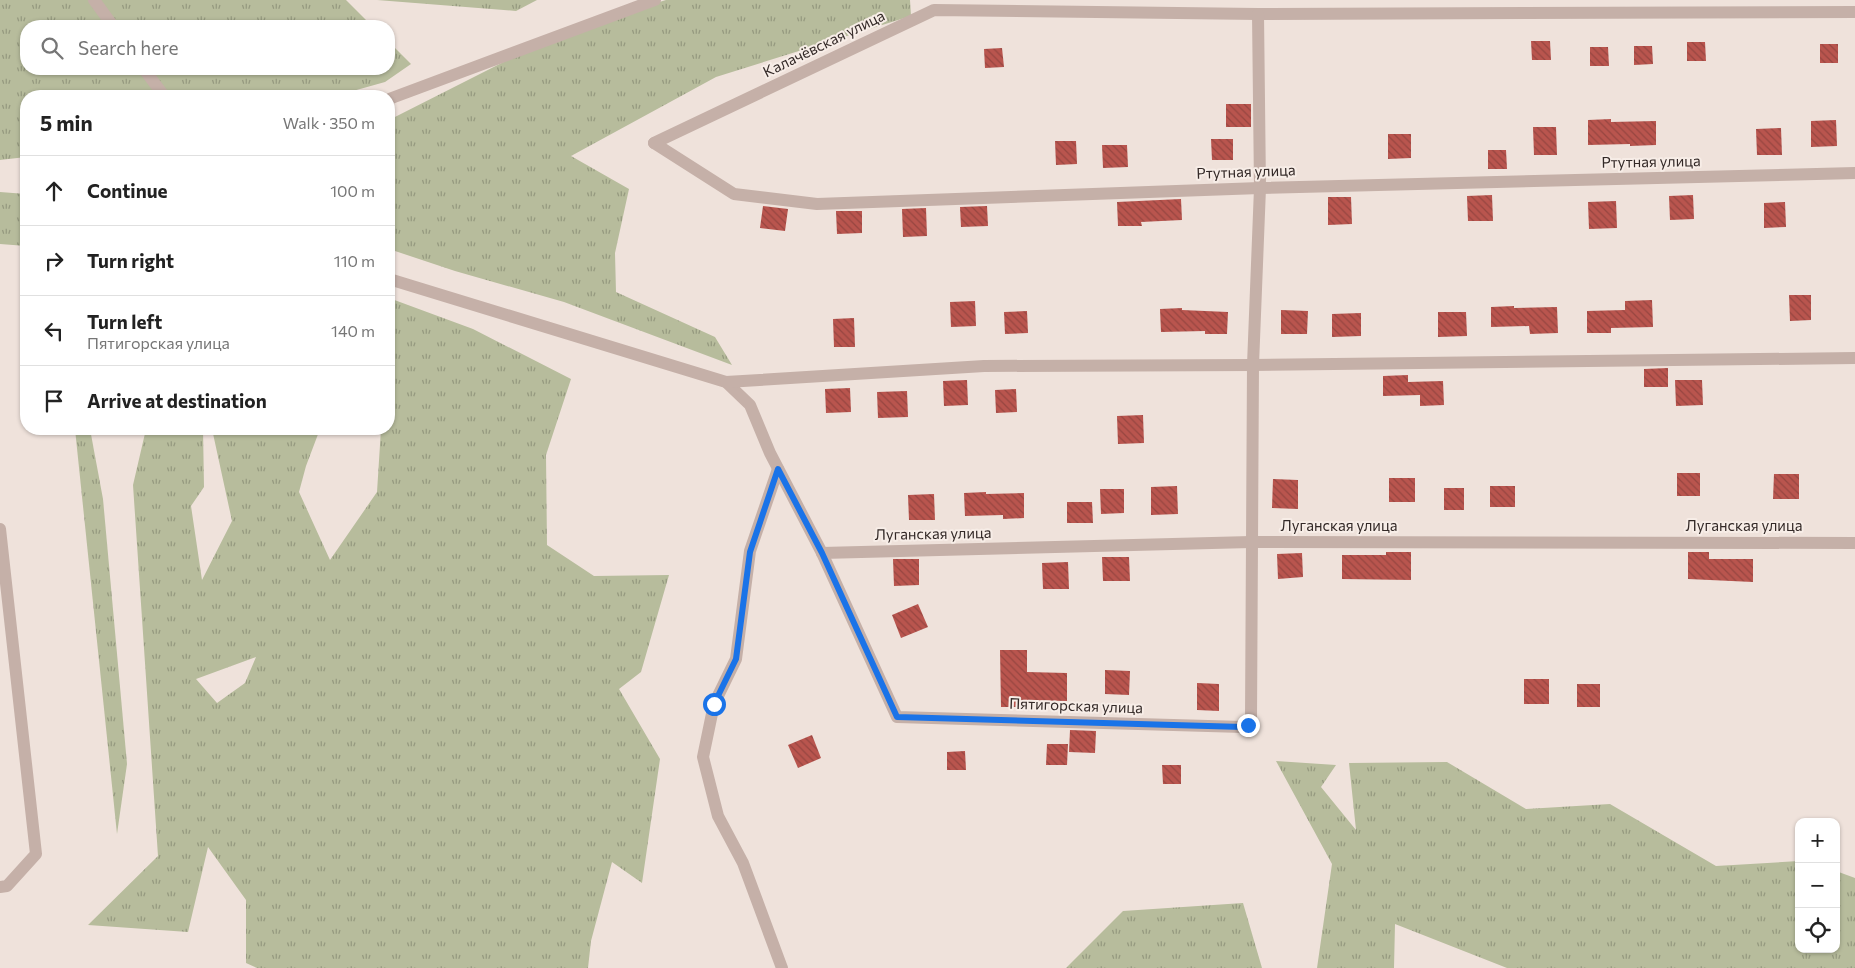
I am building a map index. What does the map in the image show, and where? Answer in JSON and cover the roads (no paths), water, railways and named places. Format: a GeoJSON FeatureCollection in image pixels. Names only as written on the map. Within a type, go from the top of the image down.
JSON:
{"type":"FeatureCollection","features":[{"type":"Feature","properties":{"kind":"street"},"geometry":{"type":"LineString","coordinates":[[94,0],[109,20]]}},
{"type":"Feature","properties":{"kind":"street"},"geometry":{"type":"LineString","coordinates":[[395,97],[655,0]]}},
{"type":"Feature","properties":{"kind":"street","name":"Калачёвская улица"},"geometry":{"type":"LineString","coordinates":[[654,143],[934,10],[1258,14],[1855,12]]}},
{"type":"Feature","properties":{"kind":"street"},"geometry":{"type":"LineString","coordinates":[[1252,542],[1253,365],[1260,188],[1258,14]]}},
{"type":"Feature","properties":{"kind":"street"},"geometry":{"type":"LineString","coordinates":[[148,75],[160,90]]}},
{"type":"Feature","properties":{"kind":"street","name":"Ртутная улица"},"geometry":{"type":"LineString","coordinates":[[654,143],[734,194],[817,204],[1260,188],[1855,173]]}},
{"type":"Feature","properties":{"kind":"street"},"geometry":{"type":"LineString","coordinates":[[395,281],[726,382],[984,366],[1855,358]]}},
{"type":"Feature","properties":{"kind":"street"},"geometry":{"type":"LineString","coordinates":[[726,382],[750,405],[778,469],[822,553]]}},
{"type":"Feature","properties":{"kind":"street"},"geometry":{"type":"LineString","coordinates":[[778,469],[750,552],[736,659],[714,704],[703,757],[718,816],[743,864],[782,968]]}},
{"type":"Feature","properties":{"kind":"street"},"geometry":{"type":"LineString","coordinates":[[0,529],[3,582],[36,854],[7,886],[0,887]]}},
{"type":"Feature","properties":{"kind":"street","name":"Луганская улица"},"geometry":{"type":"LineString","coordinates":[[822,553],[1252,542],[1855,542]]}},
{"type":"Feature","properties":{"kind":"street","name":"Пятигорская улица"},"geometry":{"type":"LineString","coordinates":[[822,553],[897,717],[1243,727],[1248,725],[1251,719],[1252,542]]}}]}
